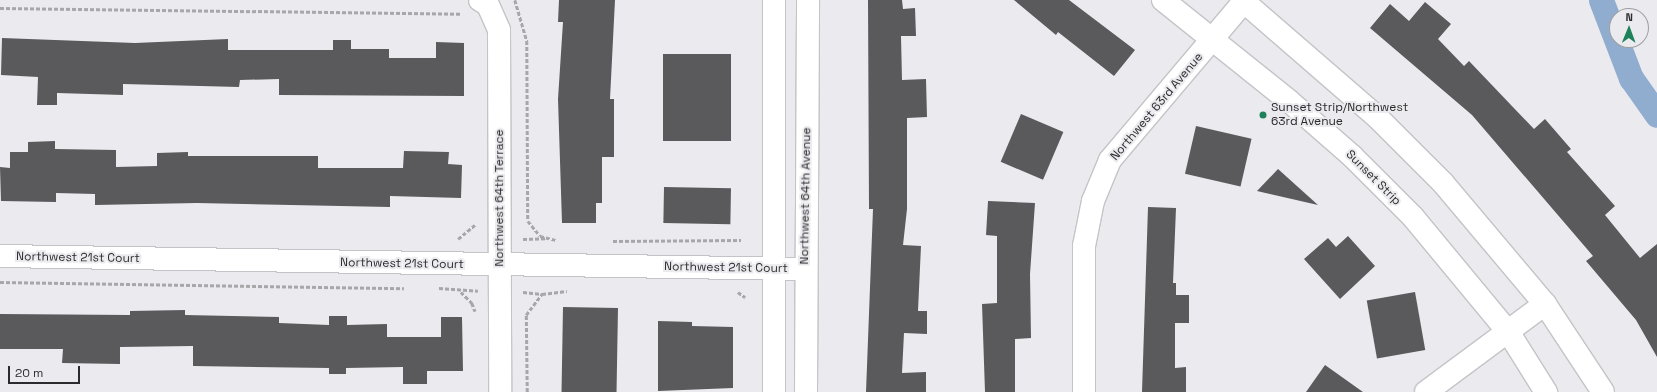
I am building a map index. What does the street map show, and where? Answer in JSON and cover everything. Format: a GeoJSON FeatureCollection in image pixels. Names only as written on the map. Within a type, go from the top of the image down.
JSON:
{"type":"FeatureCollection","features":[{"type":"Feature","properties":{"kind":"street"},"geometry":{"type":"LineString","coordinates":[[774,0],[774,392]]}},
{"type":"Feature","properties":{"kind":"street","name":"Northwest 64th Avenue"},"geometry":{"type":"LineString","coordinates":[[806,392],[805,269],[808,0]]}},
{"type":"Feature","properties":{"kind":"street","name":"Sunset Strip"},"geometry":{"type":"LineString","coordinates":[[1163,0],[1352,156],[1413,217],[1509,333],[1546,392]]}},
{"type":"Feature","properties":{"kind":"street"},"geometry":{"type":"LineString","coordinates":[[1244,0],[1378,118],[1443,183],[1545,304],[1603,392]]}},
{"type":"Feature","properties":{"kind":"street","name":"Northwest 63rd Avenue"},"geometry":{"type":"LineString","coordinates":[[1084,392],[1084,246],[1093,201],[1110,160],[1213,40],[1244,0]]}},
{"type":"Feature","properties":{"kind":"street","name":"Northwest 64th Terrace"},"geometry":{"type":"LineString","coordinates":[[478,7],[499,30],[501,266],[500,392]]}},
{"type":"Feature","properties":{"kind":"street","name":"Northwest 21st Court"},"geometry":{"type":"LineString","coordinates":[[0,256],[501,266],[805,269]]}},
{"type":"Feature","properties":{"kind":"street"},"geometry":{"type":"LineString","coordinates":[[1426,392],[1509,333],[1545,304]]}},
{"type":"Feature","properties":{"kind":"path"},"geometry":{"type":"LineString","coordinates":[[515,0],[527,41],[526,212],[532,229],[547,238]]}},
{"type":"Feature","properties":{"kind":"path"},"geometry":{"type":"LineString","coordinates":[[0,8],[478,7]]}},
{"type":"Feature","properties":{"kind":"path"},"geometry":{"type":"LineString","coordinates":[[464,239],[457,239],[475,226],[479,218]]}},
{"type":"Feature","properties":{"kind":"path"},"geometry":{"type":"LineString","coordinates":[[500,239],[547,238],[559,241]]}},
{"type":"Feature","properties":{"kind":"path"},"geometry":{"type":"LineString","coordinates":[[606,240],[740,240]]}},
{"type":"Feature","properties":{"kind":"path"},"geometry":{"type":"LineString","coordinates":[[0,282],[413,288]]}},
{"type":"Feature","properties":{"kind":"path"},"geometry":{"type":"LineString","coordinates":[[527,392],[526,315],[529,307],[542,294],[552,290],[575,291]]}},
{"type":"Feature","properties":{"kind":"path"},"geometry":{"type":"LineString","coordinates":[[731,292],[745,297]]}},
{"type":"Feature","properties":{"kind":"building"},"geometry":{"type":"Polygon","coordinates":[[[559,0],[615,0],[610,99],[614,99],[614,157],[602,157],[602,203],[596,203],[596,223],[562,223],[558,99],[563,22],[558,22],[559,0]]]}},
{"type":"Feature","properties":{"kind":"building"},"geometry":{"type":"Polygon","coordinates":[[[868,0],[902,0],[903,9],[915,8],[916,36],[901,36],[902,80],[926,79],[927,117],[907,118],[907,209],[903,245],[921,246],[918,311],[927,311],[927,334],[904,333],[902,373],[926,372],[926,392],[866,392],[873,209],[869,209],[868,0]]]}},
{"type":"Feature","properties":{"kind":"building"},"geometry":{"type":"Polygon","coordinates":[[[1014,0],[1069,0],[1135,50],[1114,76],[1058,32],[1056,35],[1014,0]]]}},
{"type":"Feature","properties":{"kind":"building"},"geometry":{"type":"Polygon","coordinates":[[[1425,2],[1451,24],[1438,39],[1464,66],[1469,61],[1534,129],[1545,119],[1571,149],[1567,152],[1615,206],[1605,215],[1640,258],[1657,244],[1657,357],[1636,320],[1586,261],[1593,256],[1472,115],[1370,28],[1390,4],[1409,21],[1425,2]]]}},
{"type":"Feature","properties":{"kind":"building"},"geometry":{"type":"Polygon","coordinates":[[[2,38],[135,43],[228,39],[228,50],[333,50],[333,40],[351,40],[351,49],[389,49],[389,58],[436,58],[436,42],[464,43],[464,96],[279,95],[279,79],[240,80],[239,87],[123,84],[123,95],[57,93],[57,105],[37,105],[38,77],[1,75],[2,38]]]}},
{"type":"Feature","properties":{"kind":"building"},"geometry":{"type":"Polygon","coordinates":[[[663,54],[731,54],[731,141],[663,141],[663,54]]]}},
{"type":"Feature","properties":{"kind":"building"},"geometry":{"type":"Polygon","coordinates":[[[1021,114],[1063,132],[1043,180],[1001,162],[1021,114]]]}},
{"type":"Feature","properties":{"kind":"building"},"geometry":{"type":"Polygon","coordinates":[[[1196,126],[1252,139],[1241,187],[1185,174],[1196,126]]]}},
{"type":"Feature","properties":{"kind":"building"},"geometry":{"type":"Polygon","coordinates":[[[55,141],[55,149],[116,150],[116,167],[157,166],[157,153],[188,152],[188,156],[318,156],[318,168],[403,168],[404,151],[449,152],[448,164],[462,165],[461,198],[390,196],[390,207],[197,203],[95,205],[95,194],[56,193],[56,202],[1,201],[0,167],[10,168],[10,152],[28,152],[28,142],[55,141]]]}},
{"type":"Feature","properties":{"kind":"building"},"geometry":{"type":"Polygon","coordinates":[[[1278,169],[1318,205],[1257,191],[1278,169]]]}},
{"type":"Feature","properties":{"kind":"building"},"geometry":{"type":"Polygon","coordinates":[[[664,187],[731,188],[730,224],[663,223],[664,187]]]}},
{"type":"Feature","properties":{"kind":"building"},"geometry":{"type":"Polygon","coordinates":[[[988,201],[1035,203],[1030,274],[1031,338],[1015,339],[1015,392],[985,392],[982,304],[997,303],[997,236],[986,235],[988,201]]]}},
{"type":"Feature","properties":{"kind":"building"},"geometry":{"type":"Polygon","coordinates":[[[1148,207],[1176,208],[1173,283],[1176,283],[1176,295],[1189,295],[1189,323],[1175,323],[1175,368],[1186,367],[1186,392],[1142,392],[1148,207]]]}},
{"type":"Feature","properties":{"kind":"building"},"geometry":{"type":"Polygon","coordinates":[[[1348,236],[1375,266],[1340,299],[1304,259],[1328,238],[1336,247],[1348,236]]]}},
{"type":"Feature","properties":{"kind":"building"},"geometry":{"type":"Polygon","coordinates":[[[1415,292],[1425,350],[1377,359],[1367,301],[1415,292]]]}},
{"type":"Feature","properties":{"kind":"building"},"geometry":{"type":"Polygon","coordinates":[[[563,307],[618,308],[617,392],[562,392],[563,307]]]}},
{"type":"Feature","properties":{"kind":"building"},"geometry":{"type":"Polygon","coordinates":[[[185,310],[185,315],[279,317],[279,323],[329,325],[329,316],[347,316],[347,325],[387,324],[387,337],[441,337],[441,317],[462,317],[463,371],[427,371],[427,384],[403,384],[403,367],[346,368],[346,374],[329,374],[329,368],[193,366],[193,346],[120,347],[120,364],[62,363],[63,349],[0,349],[0,314],[130,315],[130,311],[185,310]]]}},
{"type":"Feature","properties":{"kind":"building"},"geometry":{"type":"Polygon","coordinates":[[[658,321],[692,322],[692,326],[733,327],[733,388],[658,391],[658,321]]]}},
{"type":"Feature","properties":{"kind":"building"},"geometry":{"type":"Polygon","coordinates":[[[1325,365],[1363,392],[1306,392],[1325,365]]]}},
{"type":"Feature","properties":{"kind":"waterway"},"geometry":{"type":"LineString","coordinates":[[1601,0],[1631,78],[1657,115]]}},
{"type":"Feature","properties":{"kind":"place","name":"Sunset Strip/Northwest 63rd Avenue"},"geometry":{"type":"Point","coordinates":[1263,115]}}]}
